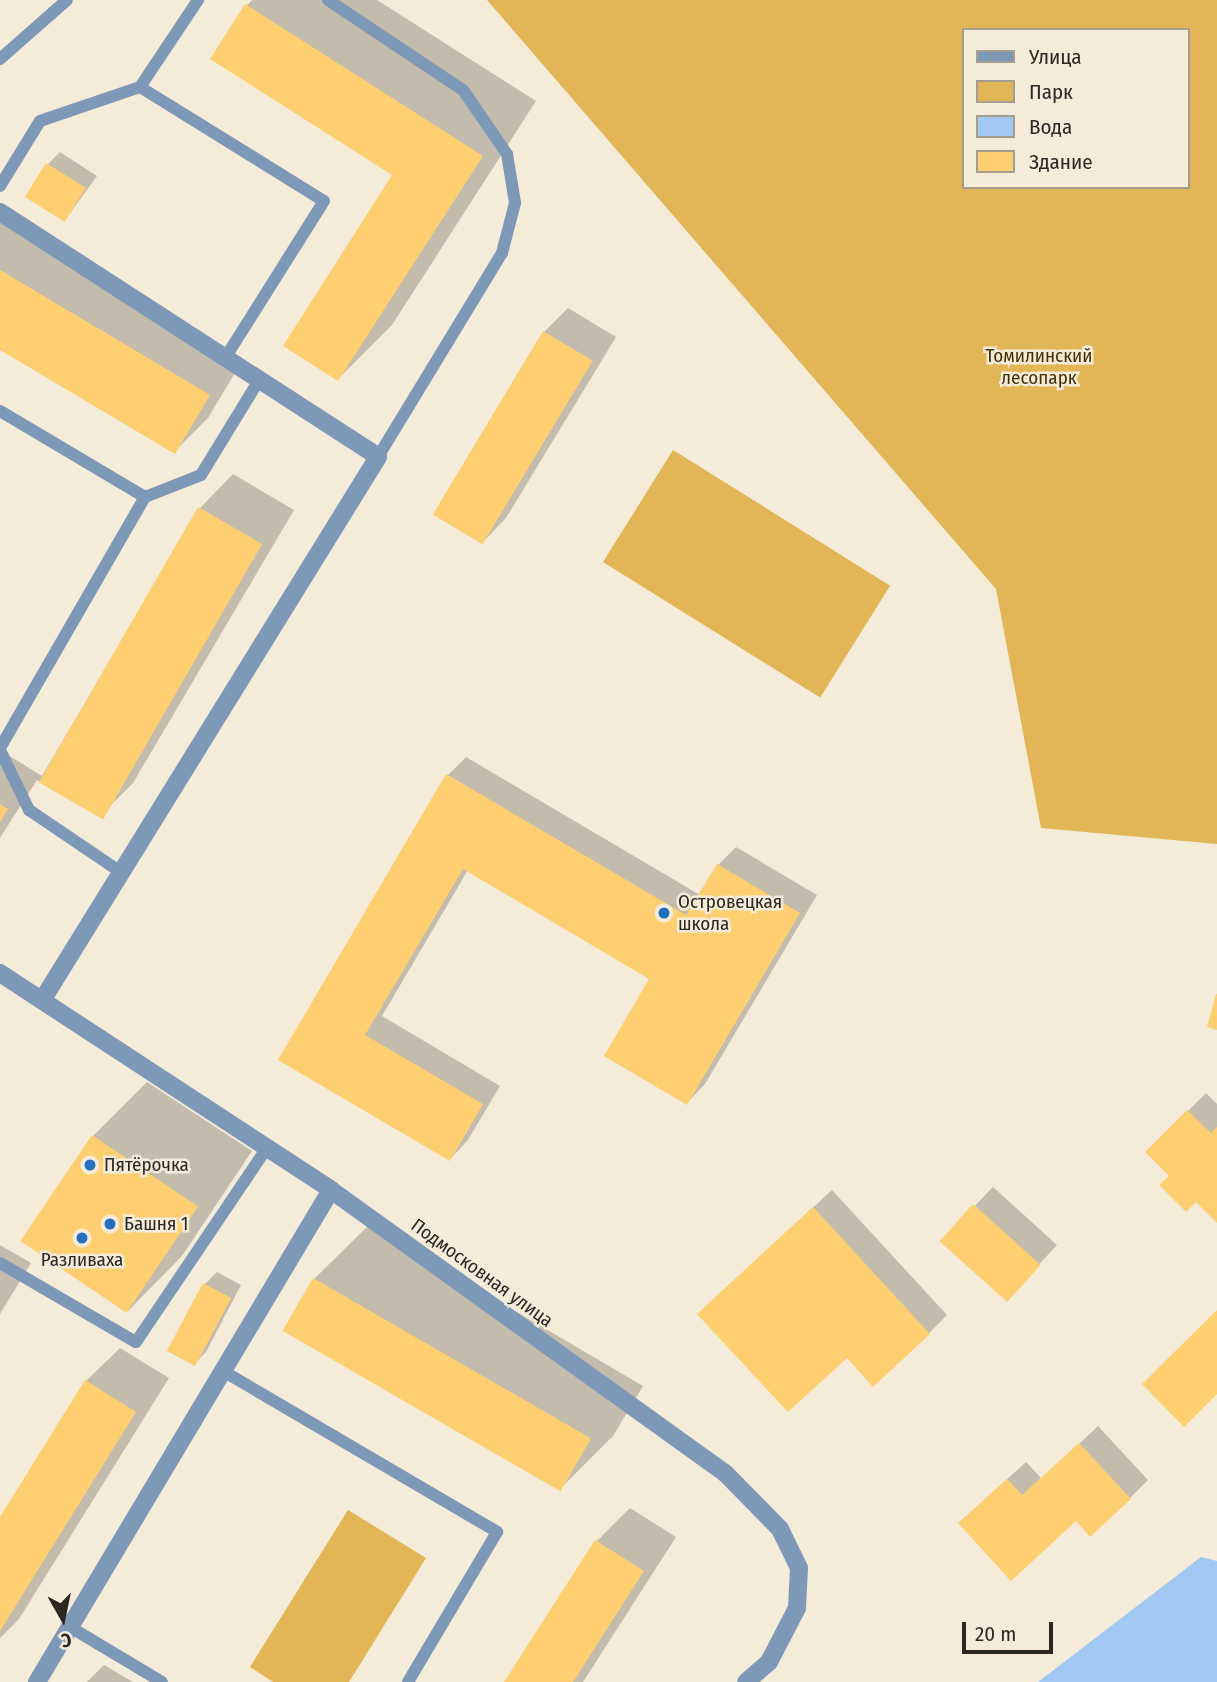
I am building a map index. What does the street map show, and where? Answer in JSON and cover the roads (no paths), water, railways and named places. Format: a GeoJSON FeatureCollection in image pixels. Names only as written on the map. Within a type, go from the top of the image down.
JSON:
{"type":"FeatureCollection","features":[{"type":"Feature","properties":{"kind":"street"},"geometry":{"type":"LineString","coordinates":[[0,212],[378,457],[43,999]]}},
{"type":"Feature","properties":{"kind":"street","name":"Подмосковная улица"},"geometry":{"type":"LineString","coordinates":[[0,973],[331,1191],[725,1473],[780,1529],[799,1568],[797,1608],[769,1662],[746,1682]]}},
{"type":"Feature","properties":{"kind":"street"},"geometry":{"type":"LineString","coordinates":[[37,1682],[331,1191]]}},
{"type":"Feature","properties":{"kind":"lane"},"geometry":{"type":"LineString","coordinates":[[0,59],[67,0]]}},
{"type":"Feature","properties":{"kind":"lane"},"geometry":{"type":"LineString","coordinates":[[0,186],[40,121],[140,86],[198,0]]}},
{"type":"Feature","properties":{"kind":"lane"},"geometry":{"type":"LineString","coordinates":[[328,0],[463,90],[507,154],[515,203],[502,253],[378,457]]}},
{"type":"Feature","properties":{"kind":"lane"},"geometry":{"type":"LineString","coordinates":[[140,86],[324,201],[225,358]]}},
{"type":"Feature","properties":{"kind":"lane"},"geometry":{"type":"LineString","coordinates":[[122,873],[29,810],[0,749],[145,497],[201,475],[259,380]]}},
{"type":"Feature","properties":{"kind":"lane"},"geometry":{"type":"LineString","coordinates":[[0,411],[145,497]]}},
{"type":"Feature","properties":{"kind":"lane"},"geometry":{"type":"LineString","coordinates":[[0,1263],[136,1342],[267,1148]]}},
{"type":"Feature","properties":{"kind":"lane"},"geometry":{"type":"LineString","coordinates":[[223,1371],[497,1532],[408,1682]]}},
{"type":"Feature","properties":{"kind":"lane"},"geometry":{"type":"LineString","coordinates":[[70,1627],[163,1682]]}},
{"type":"Feature","properties":{"kind":"water"},"geometry":{"type":"Polygon","coordinates":[[[1201,1557],[1217,1561],[1217,1682],[1038,1682],[1201,1557]]]}},
{"type":"Feature","properties":{"kind":"place","name":"Островецкая школа"},"geometry":{"type":"Point","coordinates":[664,913]}},
{"type":"Feature","properties":{"kind":"place","name":"Пятёрочка"},"geometry":{"type":"Point","coordinates":[90,1165]}},
{"type":"Feature","properties":{"kind":"place","name":"Башня 1"},"geometry":{"type":"Point","coordinates":[110,1224]}},
{"type":"Feature","properties":{"kind":"place","name":"Разливаха"},"geometry":{"type":"Point","coordinates":[82,1238]}},
{"type":"Feature","properties":{"kind":"park label","name":"Томилинский лесопарк"},"geometry":{"type":"Point","coordinates":[1039,367]}}]}
